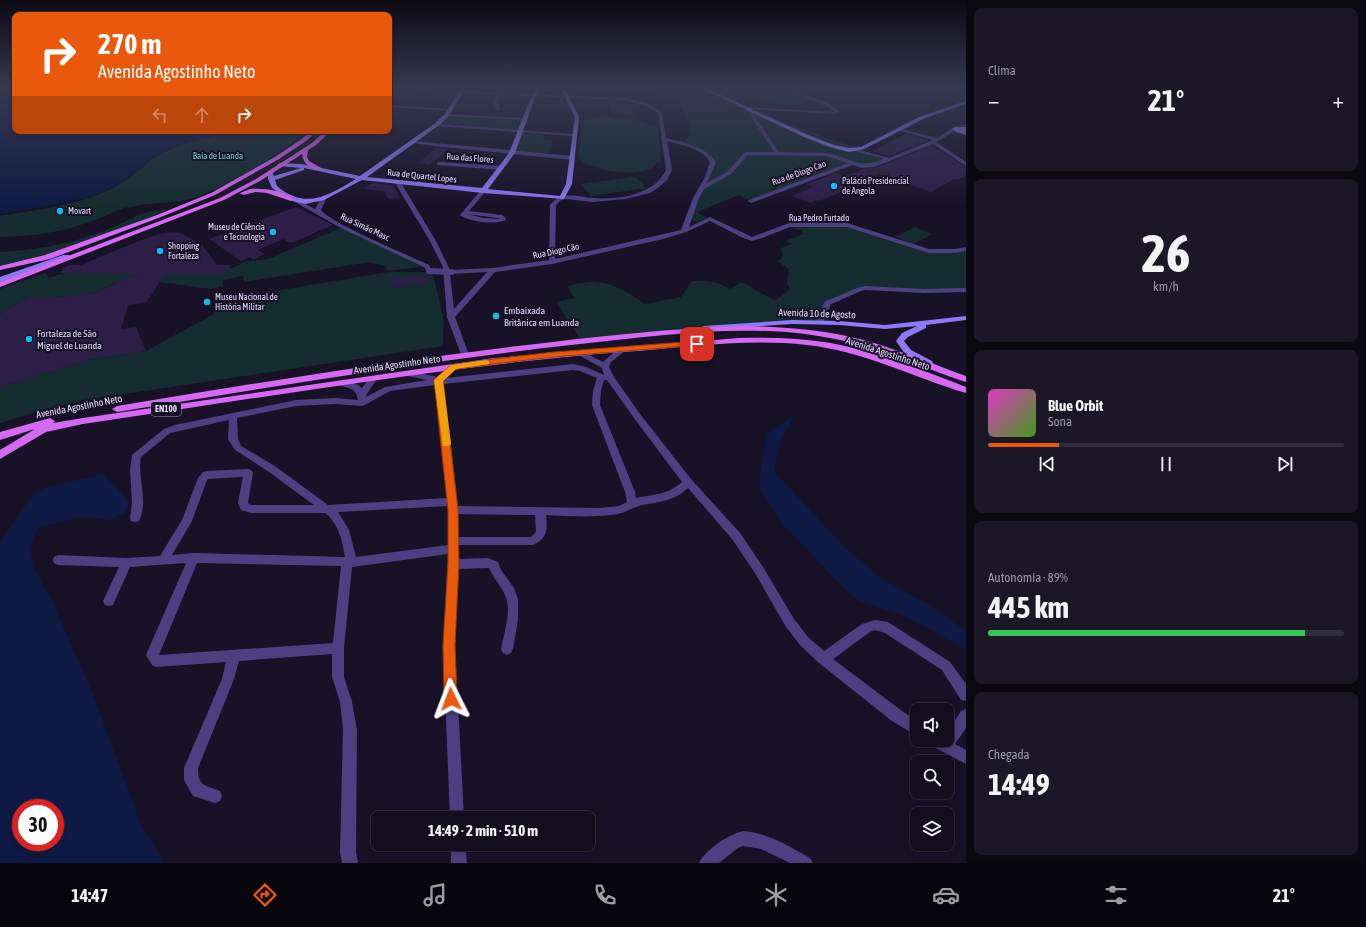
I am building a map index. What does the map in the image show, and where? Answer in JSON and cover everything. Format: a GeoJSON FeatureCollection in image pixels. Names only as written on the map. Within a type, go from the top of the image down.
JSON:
{"type":"FeatureCollection","features":[{"type":"Feature","properties":{"kind":"main road"},"geometry":{"type":"LineString","coordinates":[[0,268],[47,258],[213,194],[276,158],[311,134]]}},
{"type":"Feature","properties":{"kind":"main road"},"geometry":{"type":"LineString","coordinates":[[0,285],[84,251],[222,199],[251,185],[271,173],[280,165],[305,150],[324,134]]}},
{"type":"Feature","properties":{"kind":"main road"},"geometry":{"type":"LineString","coordinates":[[305,150],[303,156],[305,161],[319,169]]}},
{"type":"Feature","properties":{"kind":"main road"},"geometry":{"type":"LineString","coordinates":[[271,173],[276,158]]}},
{"type":"Feature","properties":{"kind":"main road"},"geometry":{"type":"LineString","coordinates":[[249,173],[271,173]]}},
{"type":"Feature","properties":{"kind":"main road"},"geometry":{"type":"LineString","coordinates":[[222,199],[258,190],[272,191],[292,200]]}},
{"type":"Feature","properties":{"kind":"main road","name":"Avenida Agostinho Neto"},"geometry":{"type":"LineString","coordinates":[[0,436],[53,421],[90,413],[465,355],[667,333],[756,329],[821,334],[872,345],[966,379]]}},
{"type":"Feature","properties":{"kind":"main road","name":"Avenida Agostinho Neto"},"geometry":{"type":"LineString","coordinates":[[0,455],[12,446],[43,429],[60,425],[340,383],[508,360],[749,339],[790,340],[831,346],[860,354],[966,390]]}},
{"type":"Feature","properties":{"kind":"street"},"geometry":{"type":"LineString","coordinates":[[311,168],[290,172],[271,173],[274,187],[292,200],[310,202],[323,199],[353,184],[433,127]]}},
{"type":"Feature","properties":{"kind":"street"},"geometry":{"type":"LineString","coordinates":[[463,127],[574,135]]}},
{"type":"Feature","properties":{"kind":"street"},"geometry":{"type":"LineString","coordinates":[[465,212],[500,216],[504,219],[499,222],[467,218],[463,215],[465,212],[483,191],[512,153],[521,127]]}},
{"type":"Feature","properties":{"kind":"street"},"geometry":{"type":"LineString","coordinates":[[562,198],[568,184],[575,127]]}},
{"type":"Feature","properties":{"kind":"street"},"geometry":{"type":"LineString","coordinates":[[552,262],[553,205],[556,201],[562,198],[594,200],[617,198],[642,193],[656,187],[667,176],[669,170],[662,127]]}},
{"type":"Feature","properties":{"kind":"street"},"geometry":{"type":"LineString","coordinates":[[759,127],[777,153]]}},
{"type":"Feature","properties":{"kind":"street"},"geometry":{"type":"LineString","coordinates":[[790,127],[844,150],[858,149],[888,159]]}},
{"type":"Feature","properties":{"kind":"street"},"geometry":{"type":"LineString","coordinates":[[846,160],[858,149],[904,127]]}},
{"type":"Feature","properties":{"kind":"street"},"geometry":{"type":"LineString","coordinates":[[704,187],[729,174],[747,153],[826,155],[870,166],[934,141],[956,128],[965,131]]}},
{"type":"Feature","properties":{"kind":"street"},"geometry":{"type":"LineString","coordinates":[[899,130],[934,141],[966,164]]}},
{"type":"Feature","properties":{"kind":"street"},"geometry":{"type":"LineString","coordinates":[[945,134],[965,131]]}},
{"type":"Feature","properties":{"kind":"street"},"geometry":{"type":"LineString","coordinates":[[414,142],[572,158]]}},
{"type":"Feature","properties":{"kind":"street"},"geometry":{"type":"LineString","coordinates":[[664,142],[702,151],[712,159],[713,162],[704,187],[696,198],[684,230]]}},
{"type":"Feature","properties":{"kind":"street","name":"Rua de Diogo Cao"},"geometry":{"type":"LineString","coordinates":[[751,201],[854,163]]}},
{"type":"Feature","properties":{"kind":"street","name":"Rua das Flores"},"geometry":{"type":"LineString","coordinates":[[439,164],[501,168]]}},
{"type":"Feature","properties":{"kind":"street","name":"Rua de Quartel Lopes"},"geometry":{"type":"LineString","coordinates":[[280,165],[293,165],[319,169],[349,177],[398,183],[562,198]]}},
{"type":"Feature","properties":{"kind":"street"},"geometry":{"type":"LineString","coordinates":[[349,177],[353,184]]}},
{"type":"Feature","properties":{"kind":"street"},"geometry":{"type":"LineString","coordinates":[[398,183],[433,241],[446,267],[451,318],[465,355]]}},
{"type":"Feature","properties":{"kind":"street"},"geometry":{"type":"LineString","coordinates":[[322,216],[318,210],[323,199]]}},
{"type":"Feature","properties":{"kind":"street","name":"Rua Simão Masc"},"geometry":{"type":"LineString","coordinates":[[292,200],[427,266],[430,271]]}},
{"type":"Feature","properties":{"kind":"street"},"geometry":{"type":"LineString","coordinates":[[688,218],[699,224]]}},
{"type":"Feature","properties":{"kind":"street","name":"Rua Pedro Furtado"},"geometry":{"type":"LineString","coordinates":[[699,224],[710,219],[752,239],[789,225],[848,225],[929,251],[954,251],[966,249]]}},
{"type":"Feature","properties":{"kind":"street"},"geometry":{"type":"LineString","coordinates":[[684,230],[699,224]]}},
{"type":"Feature","properties":{"kind":"street","name":"Rua Diogo Cão"},"geometry":{"type":"LineString","coordinates":[[430,271],[451,272],[493,270],[552,262],[640,242],[684,230]]}},
{"type":"Feature","properties":{"kind":"street","name":"Rua Pedro Furtado"},"geometry":{"type":"LineString","coordinates":[[954,251],[966,246]]}},
{"type":"Feature","properties":{"kind":"street"},"geometry":{"type":"LineString","coordinates":[[0,280],[84,251]]}},
{"type":"Feature","properties":{"kind":"street"},"geometry":{"type":"LineString","coordinates":[[0,274],[47,258]]}},
{"type":"Feature","properties":{"kind":"street"},"geometry":{"type":"LineString","coordinates":[[451,318],[493,270]]}},
{"type":"Feature","properties":{"kind":"street"},"geometry":{"type":"LineString","coordinates":[[820,322],[828,303],[847,296],[860,288],[924,291],[966,290]]}},
{"type":"Feature","properties":{"kind":"street","name":"Avenida 10 de Agosto"},"geometry":{"type":"LineString","coordinates":[[667,333],[755,324],[820,322],[885,327],[966,318]]}},
{"type":"Feature","properties":{"kind":"street"},"geometry":{"type":"LineString","coordinates":[[930,323],[905,335],[900,341],[906,352],[941,369]]}},
{"type":"Feature","properties":{"kind":"street"},"geometry":{"type":"LineString","coordinates":[[622,350],[608,361],[605,367],[606,378],[597,391],[596,405],[630,492],[632,504]]}},
{"type":"Feature","properties":{"kind":"street"},"geometry":{"type":"LineString","coordinates":[[579,353],[593,358],[605,367]]}},
{"type":"Feature","properties":{"kind":"street"},"geometry":{"type":"LineString","coordinates":[[439,381],[454,367]]}},
{"type":"Feature","properties":{"kind":"street"},"geometry":{"type":"LineString","coordinates":[[135,518],[138,504],[135,467],[137,455],[167,431],[175,428],[296,403],[363,398],[396,387],[573,367],[581,368],[606,378],[688,482],[736,536],[759,570],[790,623],[804,641],[823,659],[896,716],[910,725]]}},
{"type":"Feature","properties":{"kind":"street"},"geometry":{"type":"LineString","coordinates":[[410,374],[439,381]]}},
{"type":"Feature","properties":{"kind":"street"},"geometry":{"type":"LineString","coordinates":[[363,398],[373,379]]}},
{"type":"Feature","properties":{"kind":"street"},"geometry":{"type":"LineString","coordinates":[[439,381],[453,506],[453,564],[449,645],[457,811]]}},
{"type":"Feature","properties":{"kind":"street"},"geometry":{"type":"LineString","coordinates":[[340,383],[357,387],[363,398]]}},
{"type":"Feature","properties":{"kind":"street"},"geometry":{"type":"LineString","coordinates":[[233,415],[233,439],[238,448],[332,513],[344,526],[349,562],[338,648],[338,676],[346,702],[350,730],[348,852],[350,863]]}},
{"type":"Feature","properties":{"kind":"street"},"geometry":{"type":"LineString","coordinates":[[163,561],[187,521],[203,478],[206,475],[248,472],[260,462]]}},
{"type":"Feature","properties":{"kind":"street"},"geometry":{"type":"LineString","coordinates":[[248,472],[243,503],[245,507],[251,509],[453,506],[600,512],[626,508],[632,504],[671,496],[679,491],[688,482]]}},
{"type":"Feature","properties":{"kind":"street"},"geometry":{"type":"LineString","coordinates":[[58,560],[126,563],[194,558],[349,562],[452,545],[532,540],[538,538],[541,533],[540,510]]}},
{"type":"Feature","properties":{"kind":"street"},"geometry":{"type":"LineString","coordinates":[[194,558],[152,654],[156,661],[162,662],[338,648]]}},
{"type":"Feature","properties":{"kind":"street"},"geometry":{"type":"LineString","coordinates":[[109,601],[126,563]]}},
{"type":"Feature","properties":{"kind":"street"},"geometry":{"type":"LineString","coordinates":[[453,564],[488,563],[494,566],[496,574],[510,592],[513,602],[514,609],[507,649]]}},
{"type":"Feature","properties":{"kind":"street"},"geometry":{"type":"LineString","coordinates":[[823,659],[866,628],[874,625],[881,626],[888,628],[946,666],[966,695]]}},
{"type":"Feature","properties":{"kind":"street"},"geometry":{"type":"LineString","coordinates":[[216,796],[198,791],[191,780],[191,768],[228,680],[234,656]]}},
{"type":"Feature","properties":{"kind":"street"},"geometry":{"type":"LineString","coordinates":[[954,729],[966,716]]}},
{"type":"Feature","properties":{"kind":"street"},"geometry":{"type":"LineString","coordinates":[[948,747],[966,757]]}},
{"type":"Feature","properties":{"kind":"street"},"geometry":{"type":"LineString","coordinates":[[707,863],[736,840],[743,838],[758,840],[805,863]]}},
{"type":"Feature","properties":{"kind":"street"},"geometry":{"type":"LineString","coordinates":[[458,851],[459,863]]}},
{"type":"Feature","properties":{"kind":"green space"},"geometry":{"type":"Polygon","coordinates":[[[463,127],[521,127],[520,131],[545,133],[543,139],[553,140],[547,156],[512,153],[520,132],[463,127]]]}},
{"type":"Feature","properties":{"kind":"green space"},"geometry":{"type":"Polygon","coordinates":[[[582,127],[658,127],[661,163],[657,163],[651,168],[631,173],[618,172],[594,167],[578,158],[582,127]]]}},
{"type":"Feature","properties":{"kind":"green space"},"geometry":{"type":"Polygon","coordinates":[[[689,127],[797,127],[888,159],[873,166],[853,163],[751,201],[739,195],[697,212],[707,218],[697,222],[687,218],[713,162],[697,149],[670,141],[684,141],[691,135],[689,127]]]}},
{"type":"Feature","properties":{"kind":"green space","name":"Baía de Luanda"},"geometry":{"type":"Polygon","coordinates":[[[221,134],[303,134],[266,161],[232,181],[199,196],[185,200],[128,208],[126,207],[86,223],[54,232],[0,237],[0,216],[54,207],[107,191],[123,183],[162,153],[178,146],[221,134]]]}},
{"type":"Feature","properties":{"kind":"green space"},"geometry":{"type":"Polygon","coordinates":[[[634,177],[647,188],[591,196],[580,184],[634,177]]]}},
{"type":"Feature","properties":{"kind":"green space"},"geometry":{"type":"Polygon","coordinates":[[[163,209],[167,210],[140,222],[51,253],[0,266],[0,252],[25,250],[73,241],[107,230],[139,215],[163,209]]]}},
{"type":"Feature","properties":{"kind":"green space"},"geometry":{"type":"Polygon","coordinates":[[[847,225],[923,250],[966,249],[966,290],[924,291],[870,288],[831,301],[820,322],[792,322],[582,342],[556,302],[575,298],[567,286],[593,282],[609,284],[628,293],[645,304],[681,297],[692,281],[718,283],[730,289],[742,282],[775,301],[790,289],[787,283],[789,269],[777,261],[781,259],[783,254],[781,248],[792,244],[786,241],[804,234],[801,230],[786,226],[847,225]]]}},
{"type":"Feature","properties":{"kind":"green space"},"geometry":{"type":"Polygon","coordinates":[[[343,227],[427,266],[387,271],[386,266],[369,262],[244,282],[243,276],[223,280],[223,286],[211,289],[160,282],[114,284],[94,293],[59,297],[28,297],[0,314],[0,289],[46,273],[49,278],[71,271],[227,267],[230,269],[245,262],[268,259],[343,227]]]}},
{"type":"Feature","properties":{"kind":"green space"},"geometry":{"type":"Polygon","coordinates":[[[915,227],[933,234],[913,244],[895,237],[915,227]]]}},
{"type":"Feature","properties":{"kind":"green space"},"geometry":{"type":"Polygon","coordinates":[[[389,272],[429,272],[433,274],[444,321],[443,346],[84,400],[50,408],[0,423],[0,387],[88,360],[146,351],[214,314],[215,301],[389,272]]]}},
{"type":"Feature","properties":{"kind":"water"},"geometry":{"type":"Polygon","coordinates":[[[0,127],[12,127],[12,134],[216,134],[168,149],[152,158],[121,183],[91,197],[0,215],[0,127]]]}},
{"type":"Feature","properties":{"kind":"water"},"geometry":{"type":"Polygon","coordinates":[[[795,414],[780,443],[774,471],[845,548],[881,578],[929,605],[966,631],[966,650],[907,617],[859,601],[848,592],[783,525],[760,490],[760,473],[767,434],[795,414]]]}},
{"type":"Feature","properties":{"kind":"water"},"geometry":{"type":"Polygon","coordinates":[[[103,474],[130,502],[125,513],[110,520],[82,517],[37,528],[30,549],[34,568],[52,601],[92,692],[142,827],[165,863],[0,863],[0,543],[33,494],[44,488],[103,474]]]}},
{"type":"Feature","properties":{"kind":"building"},"geometry":{"type":"Polygon","coordinates":[[[906,134],[928,140],[889,156],[872,151],[906,134]]]}},
{"type":"Feature","properties":{"kind":"building"},"geometry":{"type":"Polygon","coordinates":[[[929,147],[937,149],[966,167],[966,175],[957,180],[954,179],[931,192],[880,174],[856,183],[860,185],[819,201],[816,200],[810,203],[792,196],[813,187],[806,184],[836,173],[844,176],[864,169],[875,168],[929,147]]]}},
{"type":"Feature","properties":{"kind":"building"},"geometry":{"type":"Polygon","coordinates":[[[437,148],[448,149],[429,165],[418,163],[437,148]]]}},
{"type":"Feature","properties":{"kind":"building"},"geometry":{"type":"Polygon","coordinates":[[[372,183],[393,185],[400,198],[388,199],[384,191],[362,189],[372,183]]]}},
{"type":"Feature","properties":{"kind":"building","name":"Museu de Ciência e Tecnologia"},"geometry":{"type":"Polygon","coordinates":[[[296,207],[333,225],[294,242],[288,242],[283,239],[258,250],[265,254],[253,260],[250,257],[241,261],[209,239],[296,207]]]}},
{"type":"Feature","properties":{"kind":"building"},"geometry":{"type":"Polygon","coordinates":[[[173,232],[183,234],[201,243],[217,265],[229,265],[231,268],[220,274],[165,274],[146,303],[128,305],[121,329],[136,327],[146,351],[88,360],[0,387],[0,314],[28,297],[59,297],[94,293],[139,274],[60,273],[69,265],[81,265],[159,234],[173,232]]]}},
{"type":"Feature","properties":{"kind":"building"},"geometry":{"type":"Polygon","coordinates":[[[428,275],[430,282],[392,287],[390,279],[428,275]]]}},
{"type":"Feature","properties":{"kind":"slow traffic"},"geometry":{"type":"LineString","coordinates":[[446,444],[439,380],[454,367],[486,362]]}},
{"type":"Feature","properties":{"kind":"place","name":"Palácio Presidencial de Angola"},"geometry":{"type":"Point","coordinates":[834,186]}},
{"type":"Feature","properties":{"kind":"place","name":"Movart"},"geometry":{"type":"Point","coordinates":[60,211]}},
{"type":"Feature","properties":{"kind":"place","name":"Museu de Ciência e Tecnologia"},"geometry":{"type":"Point","coordinates":[273,232]}},
{"type":"Feature","properties":{"kind":"place","name":"Shopping Fortaleza"},"geometry":{"type":"Point","coordinates":[160,251]}},
{"type":"Feature","properties":{"kind":"place","name":"Museu Nacional de História Militar"},"geometry":{"type":"Point","coordinates":[207,302]}},
{"type":"Feature","properties":{"kind":"place","name":"Embaixada Britânica em Luanda"},"geometry":{"type":"Point","coordinates":[496,316]}},
{"type":"Feature","properties":{"kind":"place","name":"Fortaleza de São Miguel de Luanda"},"geometry":{"type":"Point","coordinates":[29,339]}},
{"type":"Feature","properties":{"kind":"route"},"geometry":{"type":"LineString","coordinates":[[451,699],[449,645],[453,564],[453,502],[439,380],[454,367],[494,361],[697,344]]}}]}
